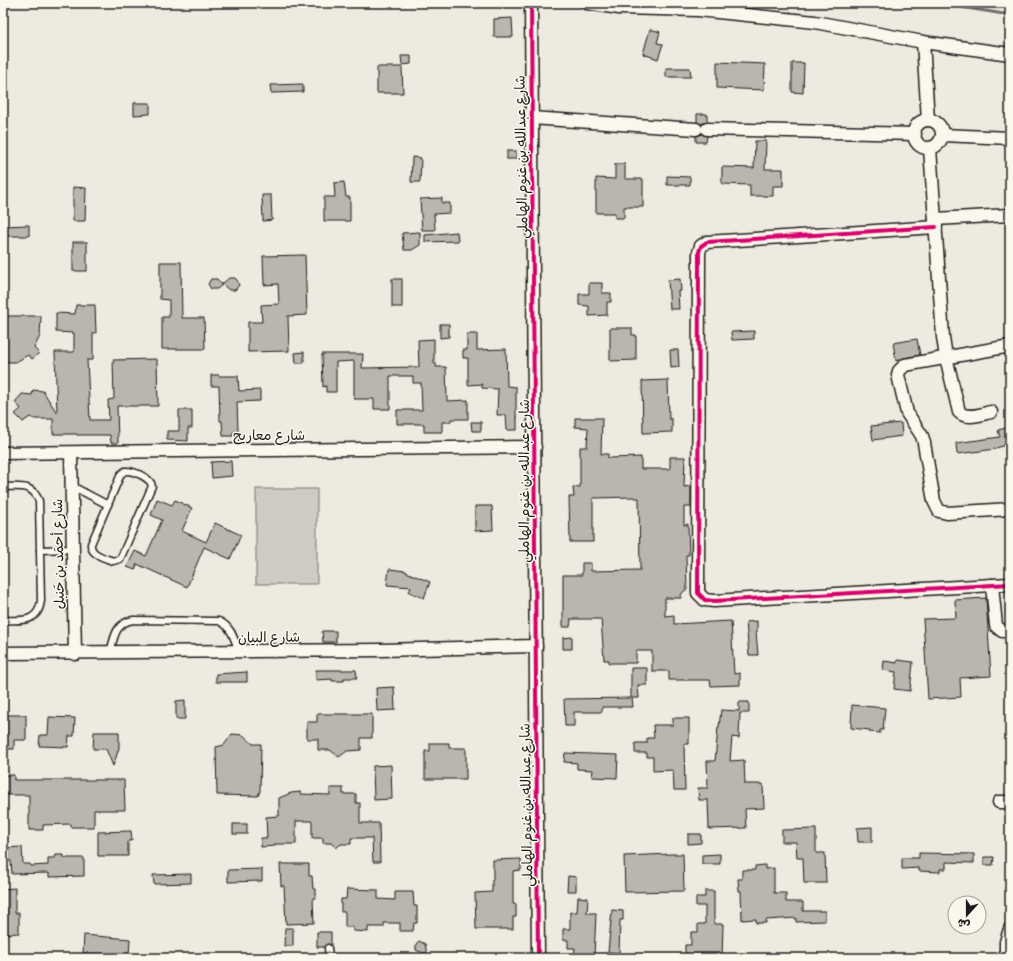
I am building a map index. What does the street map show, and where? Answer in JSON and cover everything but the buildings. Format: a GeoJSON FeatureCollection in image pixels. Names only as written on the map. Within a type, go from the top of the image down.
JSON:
{"type":"FeatureCollection","features":[{"type":"Feature","properties":{"kind":"street","name":"شارع عبدالله بن غنوم الهاملي"},"geometry":{"type":"LineString","coordinates":[[531,3],[538,958]]}},
{"type":"Feature","properties":{"kind":"street"},"geometry":{"type":"LineString","coordinates":[[587,3],[619,8],[691,10],[815,22],[923,42],[1010,54]]}},
{"type":"Feature","properties":{"kind":"street"},"geometry":{"type":"LineString","coordinates":[[923,42],[928,120]]}},
{"type":"Feature","properties":{"kind":"street"},"geometry":{"type":"LineString","coordinates":[[532,118],[702,129],[914,134]]}},
{"type":"Feature","properties":{"kind":"street"},"geometry":{"type":"LineString","coordinates":[[928,120],[937,123],[940,127],[942,135],[941,141],[938,145],[930,148],[916,142],[914,134],[916,127],[919,124],[928,120]]}},
{"type":"Feature","properties":{"kind":"street"},"geometry":{"type":"LineString","coordinates":[[942,135],[1010,138]]}},
{"type":"Feature","properties":{"kind":"street"},"geometry":{"type":"LineString","coordinates":[[930,148],[943,337],[958,409],[961,414],[968,416],[991,412]]}},
{"type":"Feature","properties":{"kind":"street"},"geometry":{"type":"LineString","coordinates":[[1010,215],[936,223],[707,242],[701,246],[699,252],[697,588],[701,597],[705,600],[714,601],[1010,584]]}},
{"type":"Feature","properties":{"kind":"street"},"geometry":{"type":"LineString","coordinates":[[1010,346],[905,365],[899,371],[898,375],[907,413],[922,436],[936,508],[942,513],[1010,509]]}},
{"type":"Feature","properties":{"kind":"street","name":"شارع معاريج"},"geometry":{"type":"LineString","coordinates":[[3,453],[535,447]]}},
{"type":"Feature","properties":{"kind":"street","name":"شارع أحمَد بن حَنبل"},"geometry":{"type":"LineString","coordinates":[[71,453],[75,654]]}},
{"type":"Feature","properties":{"kind":"street"},"geometry":{"type":"LineString","coordinates":[[992,585],[996,626],[1002,631],[1010,631]]}},
{"type":"Feature","properties":{"kind":"street","name":"شارع البيان"},"geometry":{"type":"LineString","coordinates":[[3,653],[75,654],[474,649],[536,646]]}},
{"type":"Feature","properties":{"kind":"street"},"geometry":{"type":"LineString","coordinates":[[1006,958],[1006,942],[1010,929]]}},
{"type":"Feature","properties":{"kind":"lane"},"geometry":{"type":"LineString","coordinates":[[125,471],[130,471],[149,480],[152,484],[135,527],[122,555],[117,561],[113,561],[93,552],[90,547],[108,505],[121,474],[125,471]]}},
{"type":"Feature","properties":{"kind":"lane"},"geometry":{"type":"LineString","coordinates":[[72,486],[108,505]]}},
{"type":"Feature","properties":{"kind":"lane"},"geometry":{"type":"LineString","coordinates":[[3,487],[27,488],[32,490],[36,495],[39,507],[40,550],[40,607],[34,616],[29,619],[3,620]]}},
{"type":"Feature","properties":{"kind":"lane"},"geometry":{"type":"LineString","coordinates":[[40,550],[73,549]]}},
{"type":"Feature","properties":{"kind":"lane"},"geometry":{"type":"LineString","coordinates":[[110,653],[117,628],[121,624],[132,620],[219,621],[232,631],[239,652]]}},
{"type":"Feature","properties":{"kind":"lane"},"geometry":{"type":"LineString","coordinates":[[328,948],[329,958]]}},
{"type":"Feature","properties":{"kind":"shaded area"},"geometry":{"type":"Polygon","coordinates":[[[256,489],[317,489],[317,584],[256,584],[256,489]]]}},
{"type":"Feature","properties":{"kind":"waterway"},"geometry":{"type":"LineString","coordinates":[[936,3],[1010,15]]}},
{"type":"Feature","properties":{"kind":"cycle path"},"geometry":{"type":"LineString","coordinates":[[531,3],[538,958]]}},
{"type":"Feature","properties":{"kind":"cycle path"},"geometry":{"type":"LineString","coordinates":[[936,227],[707,242],[701,246],[699,252],[698,593],[705,600],[714,601],[1010,584]]}}]}
